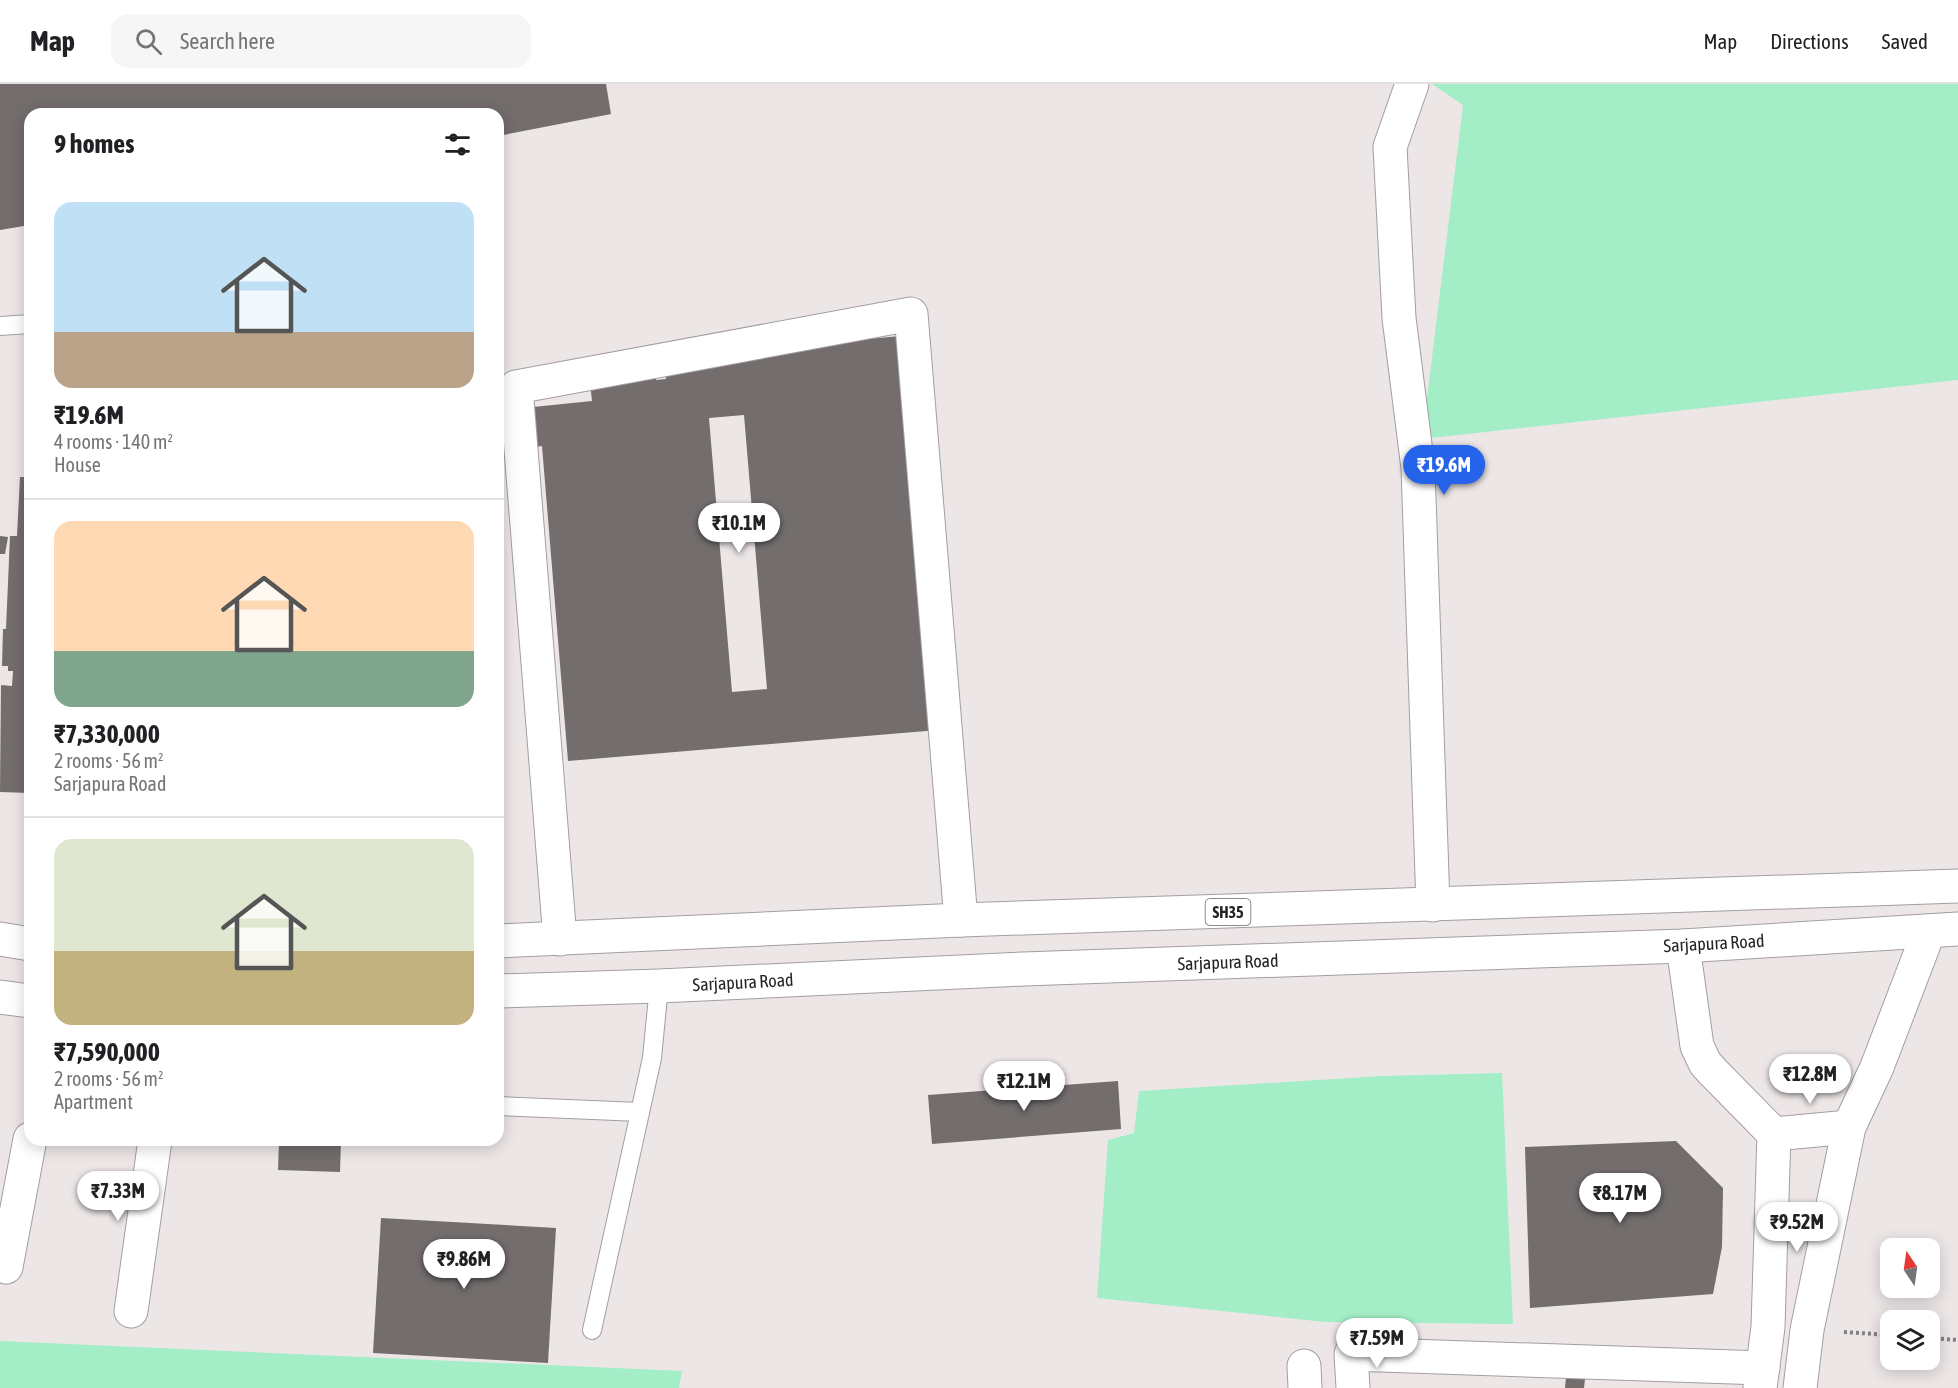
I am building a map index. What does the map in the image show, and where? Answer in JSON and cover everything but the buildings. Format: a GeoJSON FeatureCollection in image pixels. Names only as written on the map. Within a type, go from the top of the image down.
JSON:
{"type":"FeatureCollection","features":[{"type":"Feature","properties":{"kind":"street"},"geometry":{"type":"LineString","coordinates":[[1412,84],[1390,147],[1399,318],[1418,468],[1433,905]]}},
{"type":"Feature","properties":{"kind":"street"},"geometry":{"type":"LineString","coordinates":[[560,939],[516,387],[911,314],[961,920]]}},
{"type":"Feature","properties":{"kind":"street","name":"SH35"},"geometry":{"type":"LineString","coordinates":[[504,941],[961,920],[1958,886]]}},
{"type":"Feature","properties":{"kind":"street"},"geometry":{"type":"LineString","coordinates":[[1800,1388],[1806,1339],[1850,1127],[1944,930]]}},
{"type":"Feature","properties":{"kind":"street","name":"Sarjapura Road"},"geometry":{"type":"LineString","coordinates":[[504,991],[659,986],[1012,969],[1683,945],[1944,930]]}},
{"type":"Feature","properties":{"kind":"street"},"geometry":{"type":"LineString","coordinates":[[0,939],[24,943]]}},
{"type":"Feature","properties":{"kind":"street"},"geometry":{"type":"LineString","coordinates":[[1683,945],[1697,1046],[1705,1063],[1774,1134],[1768,1328],[1763,1367]]}},
{"type":"Feature","properties":{"kind":"street"},"geometry":{"type":"LineString","coordinates":[[0,997],[24,1000]]}},
{"type":"Feature","properties":{"kind":"street"},"geometry":{"type":"LineString","coordinates":[[1774,1134],[1850,1127]]}},
{"type":"Feature","properties":{"kind":"street"},"geometry":{"type":"LineString","coordinates":[[6,1267],[29,1146]]}},
{"type":"Feature","properties":{"kind":"street"},"geometry":{"type":"LineString","coordinates":[[131,1311],[154,1146]]}},
{"type":"Feature","properties":{"kind":"street"},"geometry":{"type":"LineString","coordinates":[[1353,1388],[1351,1354],[1694,1377],[1763,1367],[1806,1339]]}},
{"type":"Feature","properties":{"kind":"lane"},"geometry":{"type":"LineString","coordinates":[[0,326],[24,324]]}},
{"type":"Feature","properties":{"kind":"lane"},"geometry":{"type":"LineString","coordinates":[[592,1330],[651,1058],[659,986]]}},
{"type":"Feature","properties":{"kind":"lane"},"geometry":{"type":"LineString","coordinates":[[504,1106],[640,1112]]}},
{"type":"Feature","properties":{"kind":"path"},"geometry":{"type":"LineString","coordinates":[[1806,1339],[1880,1335]]}},
{"type":"Feature","properties":{"kind":"path"},"geometry":{"type":"LineString","coordinates":[[1940,1339],[1958,1340]]}},
{"type":"Feature","properties":{"kind":"green space"},"geometry":{"type":"Polygon","coordinates":[[[1432,84],[1958,84],[1958,380],[1422,439],[1463,105],[1432,84]]]}},
{"type":"Feature","properties":{"kind":"green space"},"geometry":{"type":"Polygon","coordinates":[[[1502,1073],[1513,1324],[1326,1322],[1097,1298],[1108,1140],[1134,1133],[1139,1091],[1382,1076],[1502,1073]]]}},
{"type":"Feature","properties":{"kind":"green space"},"geometry":{"type":"Polygon","coordinates":[[[0,1341],[682,1371],[679,1388],[0,1388],[0,1341]]]}}]}
